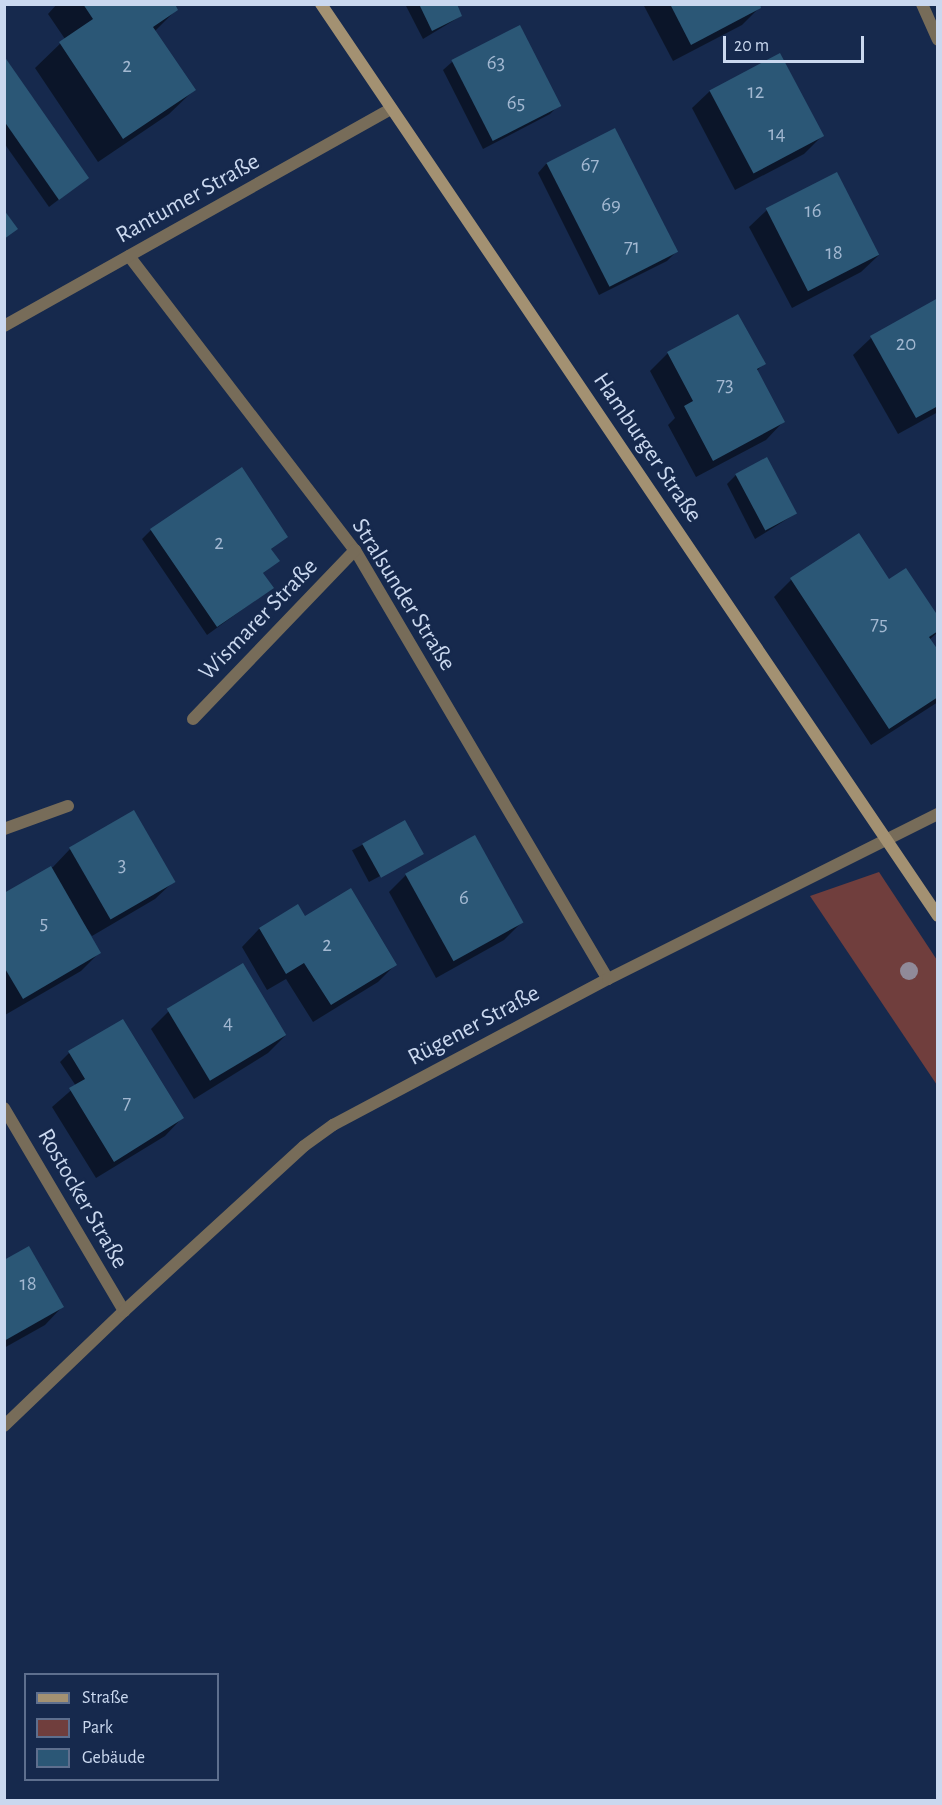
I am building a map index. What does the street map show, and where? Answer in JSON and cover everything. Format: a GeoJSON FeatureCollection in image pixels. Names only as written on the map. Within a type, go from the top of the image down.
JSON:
{"type":"FeatureCollection","features":[{"type":"Feature","properties":{"kind":"street","name":"Hamburger Straße"},"geometry":{"type":"LineString","coordinates":[[321,4],[938,916]]}},
{"type":"Feature","properties":{"kind":"street"},"geometry":{"type":"LineString","coordinates":[[922,4],[938,40]]}},
{"type":"Feature","properties":{"kind":"street","name":"Rantumer Straße"},"geometry":{"type":"LineString","coordinates":[[4,326],[391,109]]}},
{"type":"Feature","properties":{"kind":"street","name":"Stralsunder Straße"},"geometry":{"type":"LineString","coordinates":[[129,256],[355,550],[608,979]]}},
{"type":"Feature","properties":{"kind":"street","name":"Wismarer Straße"},"geometry":{"type":"LineString","coordinates":[[194,719],[355,550]]}},
{"type":"Feature","properties":{"kind":"street"},"geometry":{"type":"LineString","coordinates":[[4,829],[68,806]]}},
{"type":"Feature","properties":{"kind":"street","name":"Rügener Straße"},"geometry":{"type":"LineString","coordinates":[[4,1426],[124,1311],[304,1146],[333,1125],[608,979],[938,814]]}},
{"type":"Feature","properties":{"kind":"street","name":"Rostocker Straße"},"geometry":{"type":"LineString","coordinates":[[4,1108],[124,1311]]}},
{"type":"Feature","properties":{"kind":"green space"},"geometry":{"type":"Polygon","coordinates":[[[879,872],[937,960],[937,1085],[810,896],[879,872]]]}},
{"type":"Feature","properties":{"kind":"building"},"geometry":{"type":"Polygon","coordinates":[[[83,4],[175,4],[178,10],[153,27],[196,90],[123,139],[59,42],[93,19],[83,4]]]}},
{"type":"Feature","properties":{"kind":"building"},"geometry":{"type":"Polygon","coordinates":[[[419,4],[457,4],[462,16],[432,31],[419,4]]]}},
{"type":"Feature","properties":{"kind":"building"},"geometry":{"type":"Polygon","coordinates":[[[670,4],[760,4],[761,8],[691,45],[670,4]]]}},
{"type":"Feature","properties":{"kind":"building"},"geometry":{"type":"Polygon","coordinates":[[[520,25],[561,106],[493,141],[451,60],[520,25]]]}},
{"type":"Feature","properties":{"kind":"building"},"geometry":{"type":"Polygon","coordinates":[[[780,53],[824,136],[753,174],[709,91],[780,53]]]}},
{"type":"Feature","properties":{"kind":"building"},"geometry":{"type":"Polygon","coordinates":[[[4,56],[89,178],[59,200],[4,121],[4,56]]]}},
{"type":"Feature","properties":{"kind":"building"},"geometry":{"type":"Polygon","coordinates":[[[615,128],[678,252],[609,287],[546,163],[615,128]]]}},
{"type":"Feature","properties":{"kind":"building"},"geometry":{"type":"Polygon","coordinates":[[[837,172],[879,255],[808,291],[766,208],[837,172]]]}},
{"type":"Feature","properties":{"kind":"building"},"geometry":{"type":"Polygon","coordinates":[[[4,210],[18,229],[4,239],[4,210]]]}},
{"type":"Feature","properties":{"kind":"building"},"geometry":{"type":"Polygon","coordinates":[[[938,298],[938,406],[916,418],[870,336],[938,298]]]}},
{"type":"Feature","properties":{"kind":"building"},"geometry":{"type":"Polygon","coordinates":[[[738,314],[766,364],[757,369],[785,422],[713,461],[684,406],[693,401],[667,352],[738,314]]]}},
{"type":"Feature","properties":{"kind":"building"},"geometry":{"type":"Polygon","coordinates":[[[767,457],[797,514],[765,530],[735,474],[767,457]]]}},
{"type":"Feature","properties":{"kind":"building"},"geometry":{"type":"Polygon","coordinates":[[[242,467],[288,537],[271,549],[280,561],[263,573],[274,588],[217,627],[150,529],[242,467]]]}},
{"type":"Feature","properties":{"kind":"building"},"geometry":{"type":"Polygon","coordinates":[[[859,533],[889,579],[906,568],[938,616],[938,631],[929,637],[938,650],[938,697],[889,729],[790,578],[859,533]]]}},
{"type":"Feature","properties":{"kind":"building"},"geometry":{"type":"Polygon","coordinates":[[[134,810],[176,882],[111,919],[69,848],[134,810]]]}},
{"type":"Feature","properties":{"kind":"building"},"geometry":{"type":"Polygon","coordinates":[[[405,820],[424,854],[381,878],[362,844],[405,820]]]}},
{"type":"Feature","properties":{"kind":"building"},"geometry":{"type":"Polygon","coordinates":[[[475,835],[523,922],[454,961],[405,874],[475,835]]]}},
{"type":"Feature","properties":{"kind":"building"},"geometry":{"type":"Polygon","coordinates":[[[51,866],[101,953],[23,999],[4,967],[4,893],[51,866]]]}},
{"type":"Feature","properties":{"kind":"building"},"geometry":{"type":"Polygon","coordinates":[[[351,888],[397,965],[331,1005],[304,963],[286,974],[259,928],[298,904],[305,916],[351,888]]]}},
{"type":"Feature","properties":{"kind":"building"},"geometry":{"type":"Polygon","coordinates":[[[243,963],[286,1035],[210,1081],[167,1009],[243,963]]]}},
{"type":"Feature","properties":{"kind":"building"},"geometry":{"type":"Polygon","coordinates":[[[123,1019],[184,1118],[114,1162],[69,1088],[85,1079],[68,1051],[123,1019]]]}},
{"type":"Feature","properties":{"kind":"building"},"geometry":{"type":"Polygon","coordinates":[[[29,1246],[64,1307],[4,1341],[4,1260],[29,1246]]]}}]}
